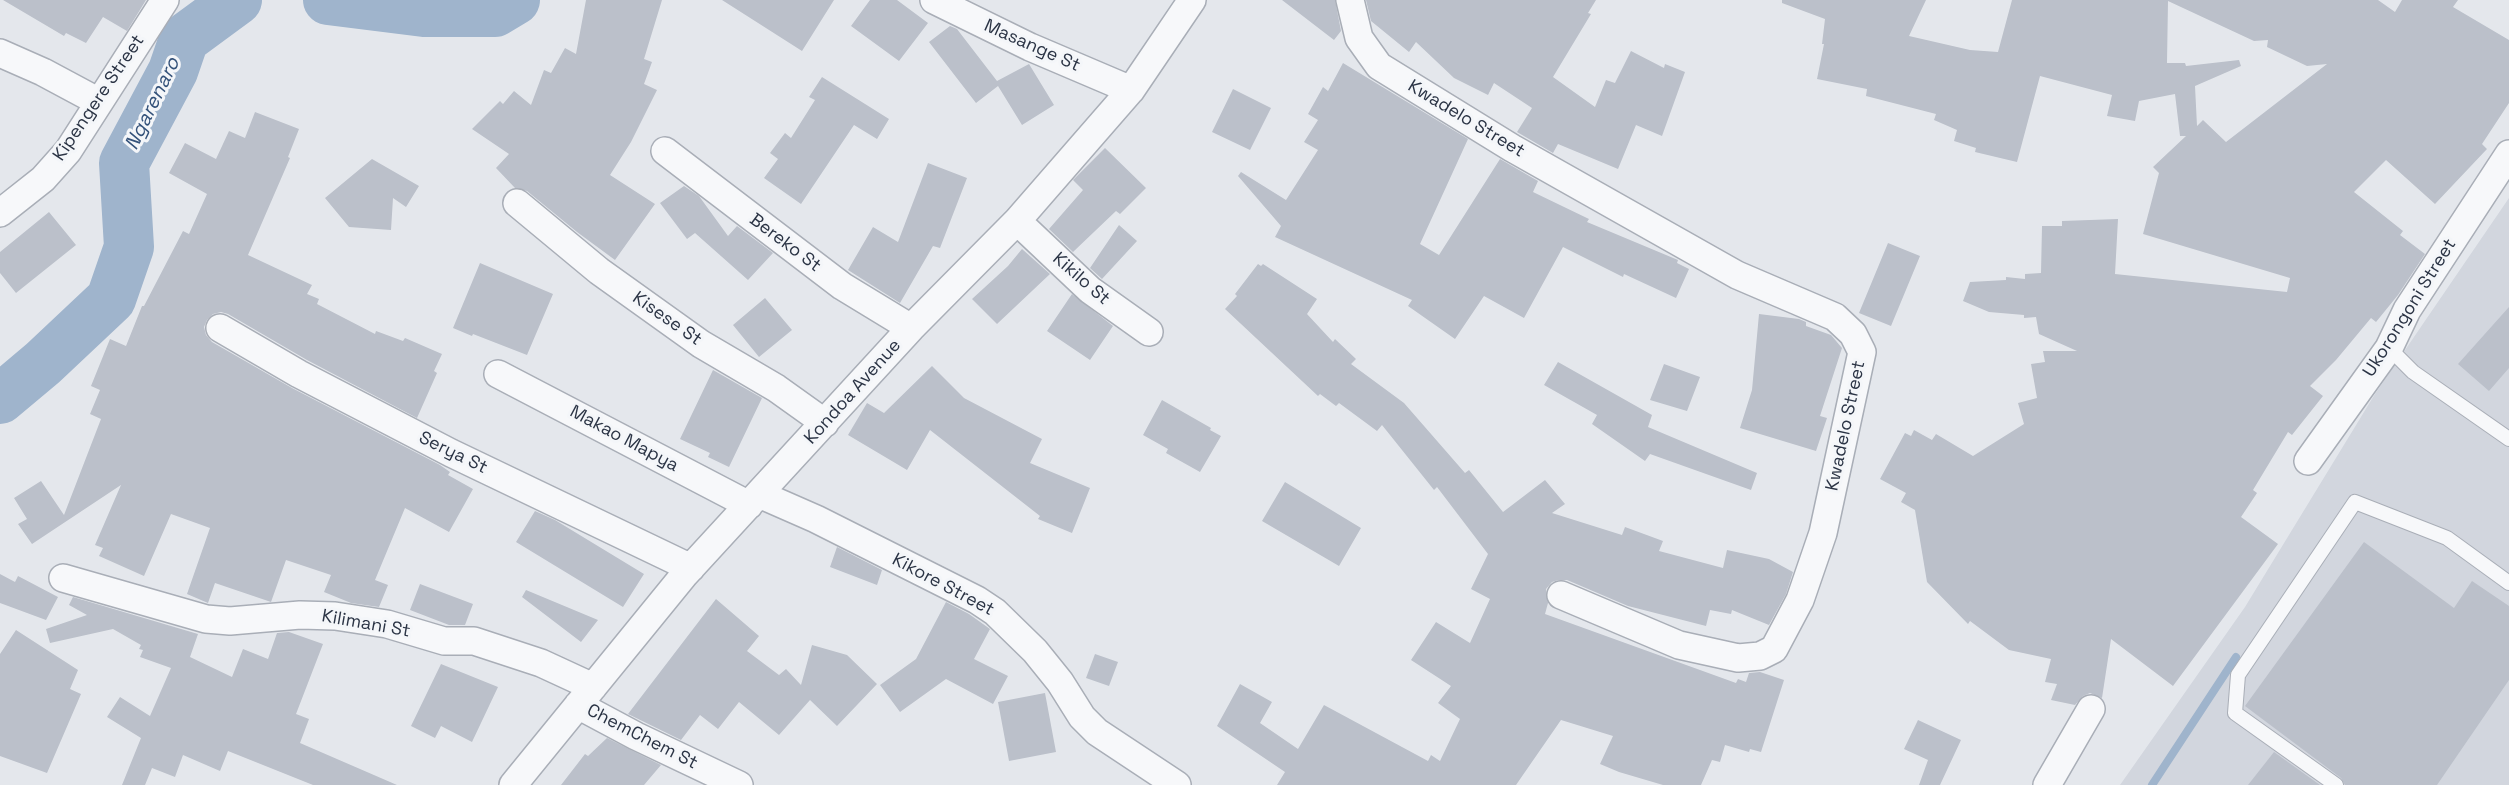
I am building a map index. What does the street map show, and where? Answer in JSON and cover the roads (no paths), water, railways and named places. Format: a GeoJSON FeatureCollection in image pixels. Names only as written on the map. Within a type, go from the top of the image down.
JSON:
{"type":"FeatureCollection","features":[{"type":"Feature","properties":{"kind":"street","name":"Kipengere Street"},"geometry":{"type":"LineString","coordinates":[[0,213],[43,178],[68,151],[165,0]]}},
{"type":"Feature","properties":{"kind":"street","name":"Masange St"},"geometry":{"type":"LineString","coordinates":[[934,0],[1030,47],[1131,90]]}},
{"type":"Feature","properties":{"kind":"street","name":"Kondoa Avenue"},"geometry":{"type":"LineString","coordinates":[[513,785],[691,568],[911,327],[1017,221],[1131,90],[1192,0]]}},
{"type":"Feature","properties":{"kind":"street","name":"Kwadelo Street"},"geometry":{"type":"LineString","coordinates":[[1350,0],[1359,38],[1379,66],[1503,143],[1737,275],[1835,317],[1853,334],[1862,352],[1823,533],[1800,600],[1773,649],[1760,656],[1738,658],[1679,645],[1561,595]]}},
{"type":"Feature","properties":{"kind":"street"},"geometry":{"type":"LineString","coordinates":[[0,53],[43,72],[99,102]]}},
{"type":"Feature","properties":{"kind":"street","name":"Bereko St"},"geometry":{"type":"LineString","coordinates":[[665,151],[842,286],[911,327]]}},
{"type":"Feature","properties":{"kind":"street","name":"Ukorongoni Street"},"geometry":{"type":"LineString","coordinates":[[2308,461],[2389,348],[2407,310],[2509,154]]}},
{"type":"Feature","properties":{"kind":"street","name":"Kisese St"},"geometry":{"type":"LineString","coordinates":[[518,202],[599,271],[683,331],[776,388],[825,423]]}},
{"type":"Feature","properties":{"kind":"street","name":"Kikilo St"},"geometry":{"type":"LineString","coordinates":[[1017,221],[1090,290],[1149,332]]}},
{"type":"Feature","properties":{"kind":"street","name":"Serya St"},"geometry":{"type":"LineString","coordinates":[[220,328],[299,374],[451,453],[691,568]]}},
{"type":"Feature","properties":{"kind":"street","name":"Makao Mapya"},"geometry":{"type":"LineString","coordinates":[[498,374],[754,500]]}},
{"type":"Feature","properties":{"kind":"street","name":"Kikore Street"},"geometry":{"type":"LineString","coordinates":[[754,500],[816,519],[977,600],[995,612],[1035,651],[1060,682],[1082,717],[1097,732],[1176,785]]}},
{"type":"Feature","properties":{"kind":"street","name":"Kilimani St"},"geometry":{"type":"LineString","coordinates":[[63,578],[206,619],[230,621],[300,615],[335,616],[387,624],[444,641],[474,641],[541,663],[585,696]]}},
{"type":"Feature","properties":{"kind":"street","name":"ChemChem St"},"geometry":{"type":"LineString","coordinates":[[585,696],[636,736],[739,785]]}},
{"type":"Feature","properties":{"kind":"street"},"geometry":{"type":"LineString","coordinates":[[2048,785],[2091,709]]}},
{"type":"Feature","properties":{"kind":"lane"},"geometry":{"type":"LineString","coordinates":[[2389,348],[2413,372],[2509,439]]}},
{"type":"Feature","properties":{"kind":"lane"},"geometry":{"type":"LineString","coordinates":[[2336,785],[2235,713],[2238,675],[2355,502],[2447,538],[2509,583]]}},
{"type":"Feature","properties":{"kind":"waterway","name":"Ngarenaro"},"geometry":{"type":"LineString","coordinates":[[0,399],[43,363],[111,299],[129,247],[124,163],[173,71],[184,39],[237,0]]}},
{"type":"Feature","properties":{"kind":"waterway","name":"Ngarenaro"},"geometry":{"type":"LineString","coordinates":[[328,0],[424,12],[495,12],[515,0]]}},
{"type":"Feature","properties":{"kind":"waterway"},"geometry":{"type":"LineString","coordinates":[[2152,785],[2236,657]]}}]}
